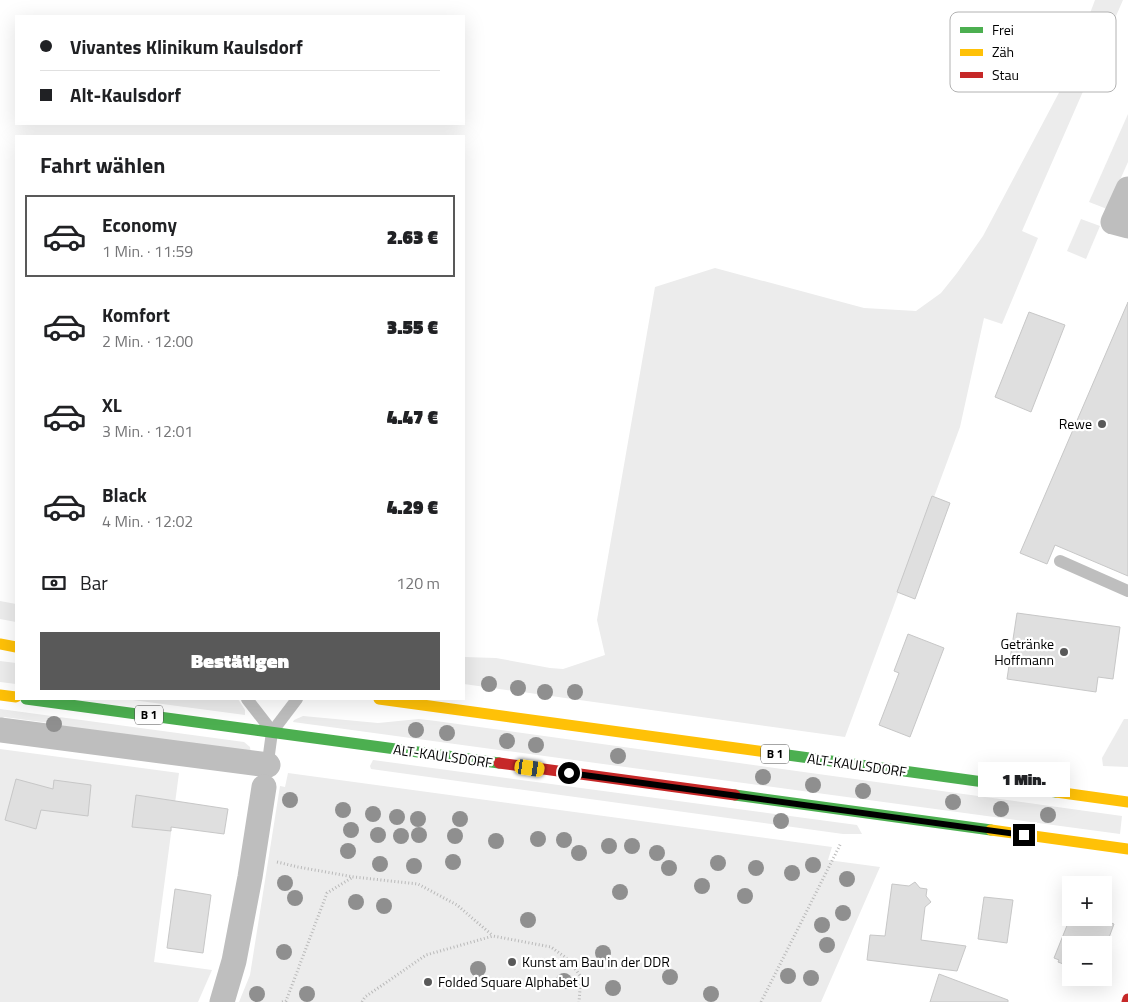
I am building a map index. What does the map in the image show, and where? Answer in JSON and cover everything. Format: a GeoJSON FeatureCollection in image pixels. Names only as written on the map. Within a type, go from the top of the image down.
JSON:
{"type":"FeatureCollection","features":[{"type":"Feature","properties":{"kind":"main road"},"geometry":{"type":"LineString","coordinates":[[0,644],[15,647]]}},
{"type":"Feature","properties":{"kind":"main road"},"geometry":{"type":"LineString","coordinates":[[0,695],[15,698]]}},
{"type":"Feature","properties":{"kind":"main road","name":"ALT-KAULSDORF"},"geometry":{"type":"LineString","coordinates":[[33,700],[1128,849]]}},
{"type":"Feature","properties":{"kind":"main road","name":"ALT-KAULSDORF"},"geometry":{"type":"LineString","coordinates":[[386,700],[1128,802]]}},
{"type":"Feature","properties":{"kind":"street"},"geometry":{"type":"LineString","coordinates":[[1120,224],[1128,189]]}},
{"type":"Feature","properties":{"kind":"street"},"geometry":{"type":"LineString","coordinates":[[0,730],[266,776],[234,961],[222,1002]]}},
{"type":"Feature","properties":{"kind":"lane"},"geometry":{"type":"LineString","coordinates":[[1060,561],[1128,591]]}},
{"type":"Feature","properties":{"kind":"lane"},"geometry":{"type":"LineString","coordinates":[[247,700],[272,732]]}},
{"type":"Feature","properties":{"kind":"lane"},"geometry":{"type":"LineString","coordinates":[[266,776],[272,732],[296,700]]}},
{"type":"Feature","properties":{"kind":"path"},"geometry":{"type":"LineString","coordinates":[[762,1002],[841,842]]}},
{"type":"Feature","properties":{"kind":"path"},"geometry":{"type":"LineString","coordinates":[[253,856],[298,867],[418,884],[457,905],[493,936]]}},
{"type":"Feature","properties":{"kind":"path"},"geometry":{"type":"LineString","coordinates":[[285,1002],[327,893],[354,876]]}},
{"type":"Feature","properties":{"kind":"path"},"geometry":{"type":"LineString","coordinates":[[362,1002],[365,997],[426,955],[493,936],[551,947],[569,960],[581,977],[579,1002]]}},
{"type":"Feature","properties":{"kind":"shaded area"},"geometry":{"type":"Polygon","coordinates":[[[1095,0],[1123,0],[1116,16],[1116,12],[1090,12],[1095,0]]]}},
{"type":"Feature","properties":{"kind":"shaded area"},"geometry":{"type":"Polygon","coordinates":[[[1059,92],[1083,92],[1022,231],[1038,238],[1002,324],[984,318],[960,427],[845,737],[465,684],[465,657],[496,658],[563,669],[605,655],[597,620],[655,287],[715,268],[864,308],[916,311],[941,293],[983,236],[1059,92]]]}},
{"type":"Feature","properties":{"kind":"shaded area"},"geometry":{"type":"Polygon","coordinates":[[[1128,114],[1128,162],[1107,209],[1089,202],[1128,114]]]}},
{"type":"Feature","properties":{"kind":"shaded area"},"geometry":{"type":"Polygon","coordinates":[[[1081,219],[1100,226],[1086,259],[1067,251],[1081,219]]]}},
{"type":"Feature","properties":{"kind":"shaded area"},"geometry":{"type":"Polygon","coordinates":[[[0,601],[15,604],[15,622],[0,619],[0,601]]]}},
{"type":"Feature","properties":{"kind":"shaded area"},"geometry":{"type":"Polygon","coordinates":[[[0,661],[15,663],[15,684],[0,682],[0,661]]]}},
{"type":"Feature","properties":{"kind":"shaded area"},"geometry":{"type":"Polygon","coordinates":[[[132,700],[239,700],[245,710],[245,715],[132,700]]]}},
{"type":"Feature","properties":{"kind":"shaded area"},"geometry":{"type":"Polygon","coordinates":[[[0,709],[244,742],[250,747],[251,754],[54,729],[49,723],[4,717],[0,722],[0,709]]]}},
{"type":"Feature","properties":{"kind":"shaded area"},"geometry":{"type":"Polygon","coordinates":[[[303,716],[378,723],[419,719],[436,721],[1122,816],[1120,834],[293,722],[303,716]]]}},
{"type":"Feature","properties":{"kind":"shaded area"},"geometry":{"type":"Polygon","coordinates":[[[1124,719],[1128,719],[1128,767],[1103,766],[1102,758],[1124,719]]]}},
{"type":"Feature","properties":{"kind":"shaded area"},"geometry":{"type":"Polygon","coordinates":[[[0,749],[179,773],[154,962],[212,970],[198,1002],[0,1002],[0,749]]]}},
{"type":"Feature","properties":{"kind":"shaded area"},"geometry":{"type":"Polygon","coordinates":[[[373,760],[857,825],[862,834],[843,834],[371,769],[370,766],[373,760]]]}},
{"type":"Feature","properties":{"kind":"shaded area"},"geometry":{"type":"Polygon","coordinates":[[[288,773],[832,847],[828,860],[880,867],[821,1002],[239,1002],[250,975],[280,786],[285,787],[288,773]]]}},
{"type":"Feature","properties":{"kind":"building","name":"Rewe"},"geometry":{"type":"Polygon","coordinates":[[[1128,302],[1128,576],[1055,545],[1047,564],[1020,553],[1128,302]]]}},
{"type":"Feature","properties":{"kind":"building"},"geometry":{"type":"Polygon","coordinates":[[[1029,312],[1065,325],[1031,412],[995,397],[1029,312]]]}},
{"type":"Feature","properties":{"kind":"building"},"geometry":{"type":"Polygon","coordinates":[[[932,496],[950,503],[915,599],[897,592],[932,496]]]}},
{"type":"Feature","properties":{"kind":"building","name":"Getränke Hoffmann"},"geometry":{"type":"Polygon","coordinates":[[[1017,613],[1120,627],[1113,679],[1098,677],[1096,692],[1007,679],[1017,613]]]}},
{"type":"Feature","properties":{"kind":"building"},"geometry":{"type":"Polygon","coordinates":[[[908,634],[944,648],[910,737],[879,725],[899,673],[894,671],[908,634]]]}},
{"type":"Feature","properties":{"kind":"building"},"geometry":{"type":"Polygon","coordinates":[[[16,779],[53,789],[54,780],[91,785],[88,816],[41,810],[36,829],[5,820],[16,779]]]}},
{"type":"Feature","properties":{"kind":"building"},"geometry":{"type":"Polygon","coordinates":[[[136,795],[228,809],[224,834],[171,827],[171,831],[132,827],[136,795]]]}},
{"type":"Feature","properties":{"kind":"building"},"geometry":{"type":"Polygon","coordinates":[[[915,882],[920,888],[927,889],[926,896],[931,902],[925,907],[921,940],[966,946],[957,971],[867,960],[870,935],[885,936],[892,884],[909,886],[915,882]]]}},
{"type":"Feature","properties":{"kind":"building"},"geometry":{"type":"Polygon","coordinates":[[[175,889],[211,895],[203,953],[167,948],[175,889]]]}},
{"type":"Feature","properties":{"kind":"building"},"geometry":{"type":"Polygon","coordinates":[[[984,897],[1013,900],[1007,943],[978,939],[984,897]]]}},
{"type":"Feature","properties":{"kind":"building"},"geometry":{"type":"Polygon","coordinates":[[[1112,923],[1114,924],[1110,936],[1063,936],[1067,926],[1112,926],[1112,923]]]}},
{"type":"Feature","properties":{"kind":"building"},"geometry":{"type":"Polygon","coordinates":[[[1062,938],[1062,964],[1054,958],[1062,938]]]}},
{"type":"Feature","properties":{"kind":"building"},"geometry":{"type":"Polygon","coordinates":[[[939,974],[1008,1000],[1008,1002],[930,1002],[939,974]]]}},
{"type":"Feature","properties":{"kind":"traffic: fast"},"geometry":{"type":"LineString","coordinates":[[33,700],[499,763]]}},
{"type":"Feature","properties":{"kind":"traffic: fast"},"geometry":{"type":"LineString","coordinates":[[773,753],[1056,792]]}},
{"type":"Feature","properties":{"kind":"traffic: fast"},"geometry":{"type":"LineString","coordinates":[[735,795],[991,830]]}},
{"type":"Feature","properties":{"kind":"traffic: slow"},"geometry":{"type":"LineString","coordinates":[[0,644],[15,647]]}},
{"type":"Feature","properties":{"kind":"traffic: slow"},"geometry":{"type":"LineString","coordinates":[[0,695],[15,697]]}},
{"type":"Feature","properties":{"kind":"traffic: slow"},"geometry":{"type":"LineString","coordinates":[[386,700],[773,753]]}},
{"type":"Feature","properties":{"kind":"traffic: slow"},"geometry":{"type":"LineString","coordinates":[[1056,792],[1128,802]]}},
{"type":"Feature","properties":{"kind":"traffic: slow"},"geometry":{"type":"LineString","coordinates":[[991,830],[1128,849]]}},
{"type":"Feature","properties":{"kind":"traffic: jam"},"geometry":{"type":"LineString","coordinates":[[499,763],[735,795]]}},
{"type":"Feature","properties":{"kind":"place","name":"Rewe"},"geometry":{"type":"Point","coordinates":[1102,424]}},
{"type":"Feature","properties":{"kind":"place","name":"Getränke Hoffmann"},"geometry":{"type":"Point","coordinates":[1064,652]}},
{"type":"Feature","properties":{"kind":"place","name":"Kunst am Bau in der DDR"},"geometry":{"type":"Point","coordinates":[512,962]}},
{"type":"Feature","properties":{"kind":"place","name":"Folded Square Alphabet U"},"geometry":{"type":"Point","coordinates":[428,982]}},
{"type":"Feature","properties":{"kind":"route"},"geometry":{"type":"LineString","coordinates":[[569,773],[1024,835]]}}]}
